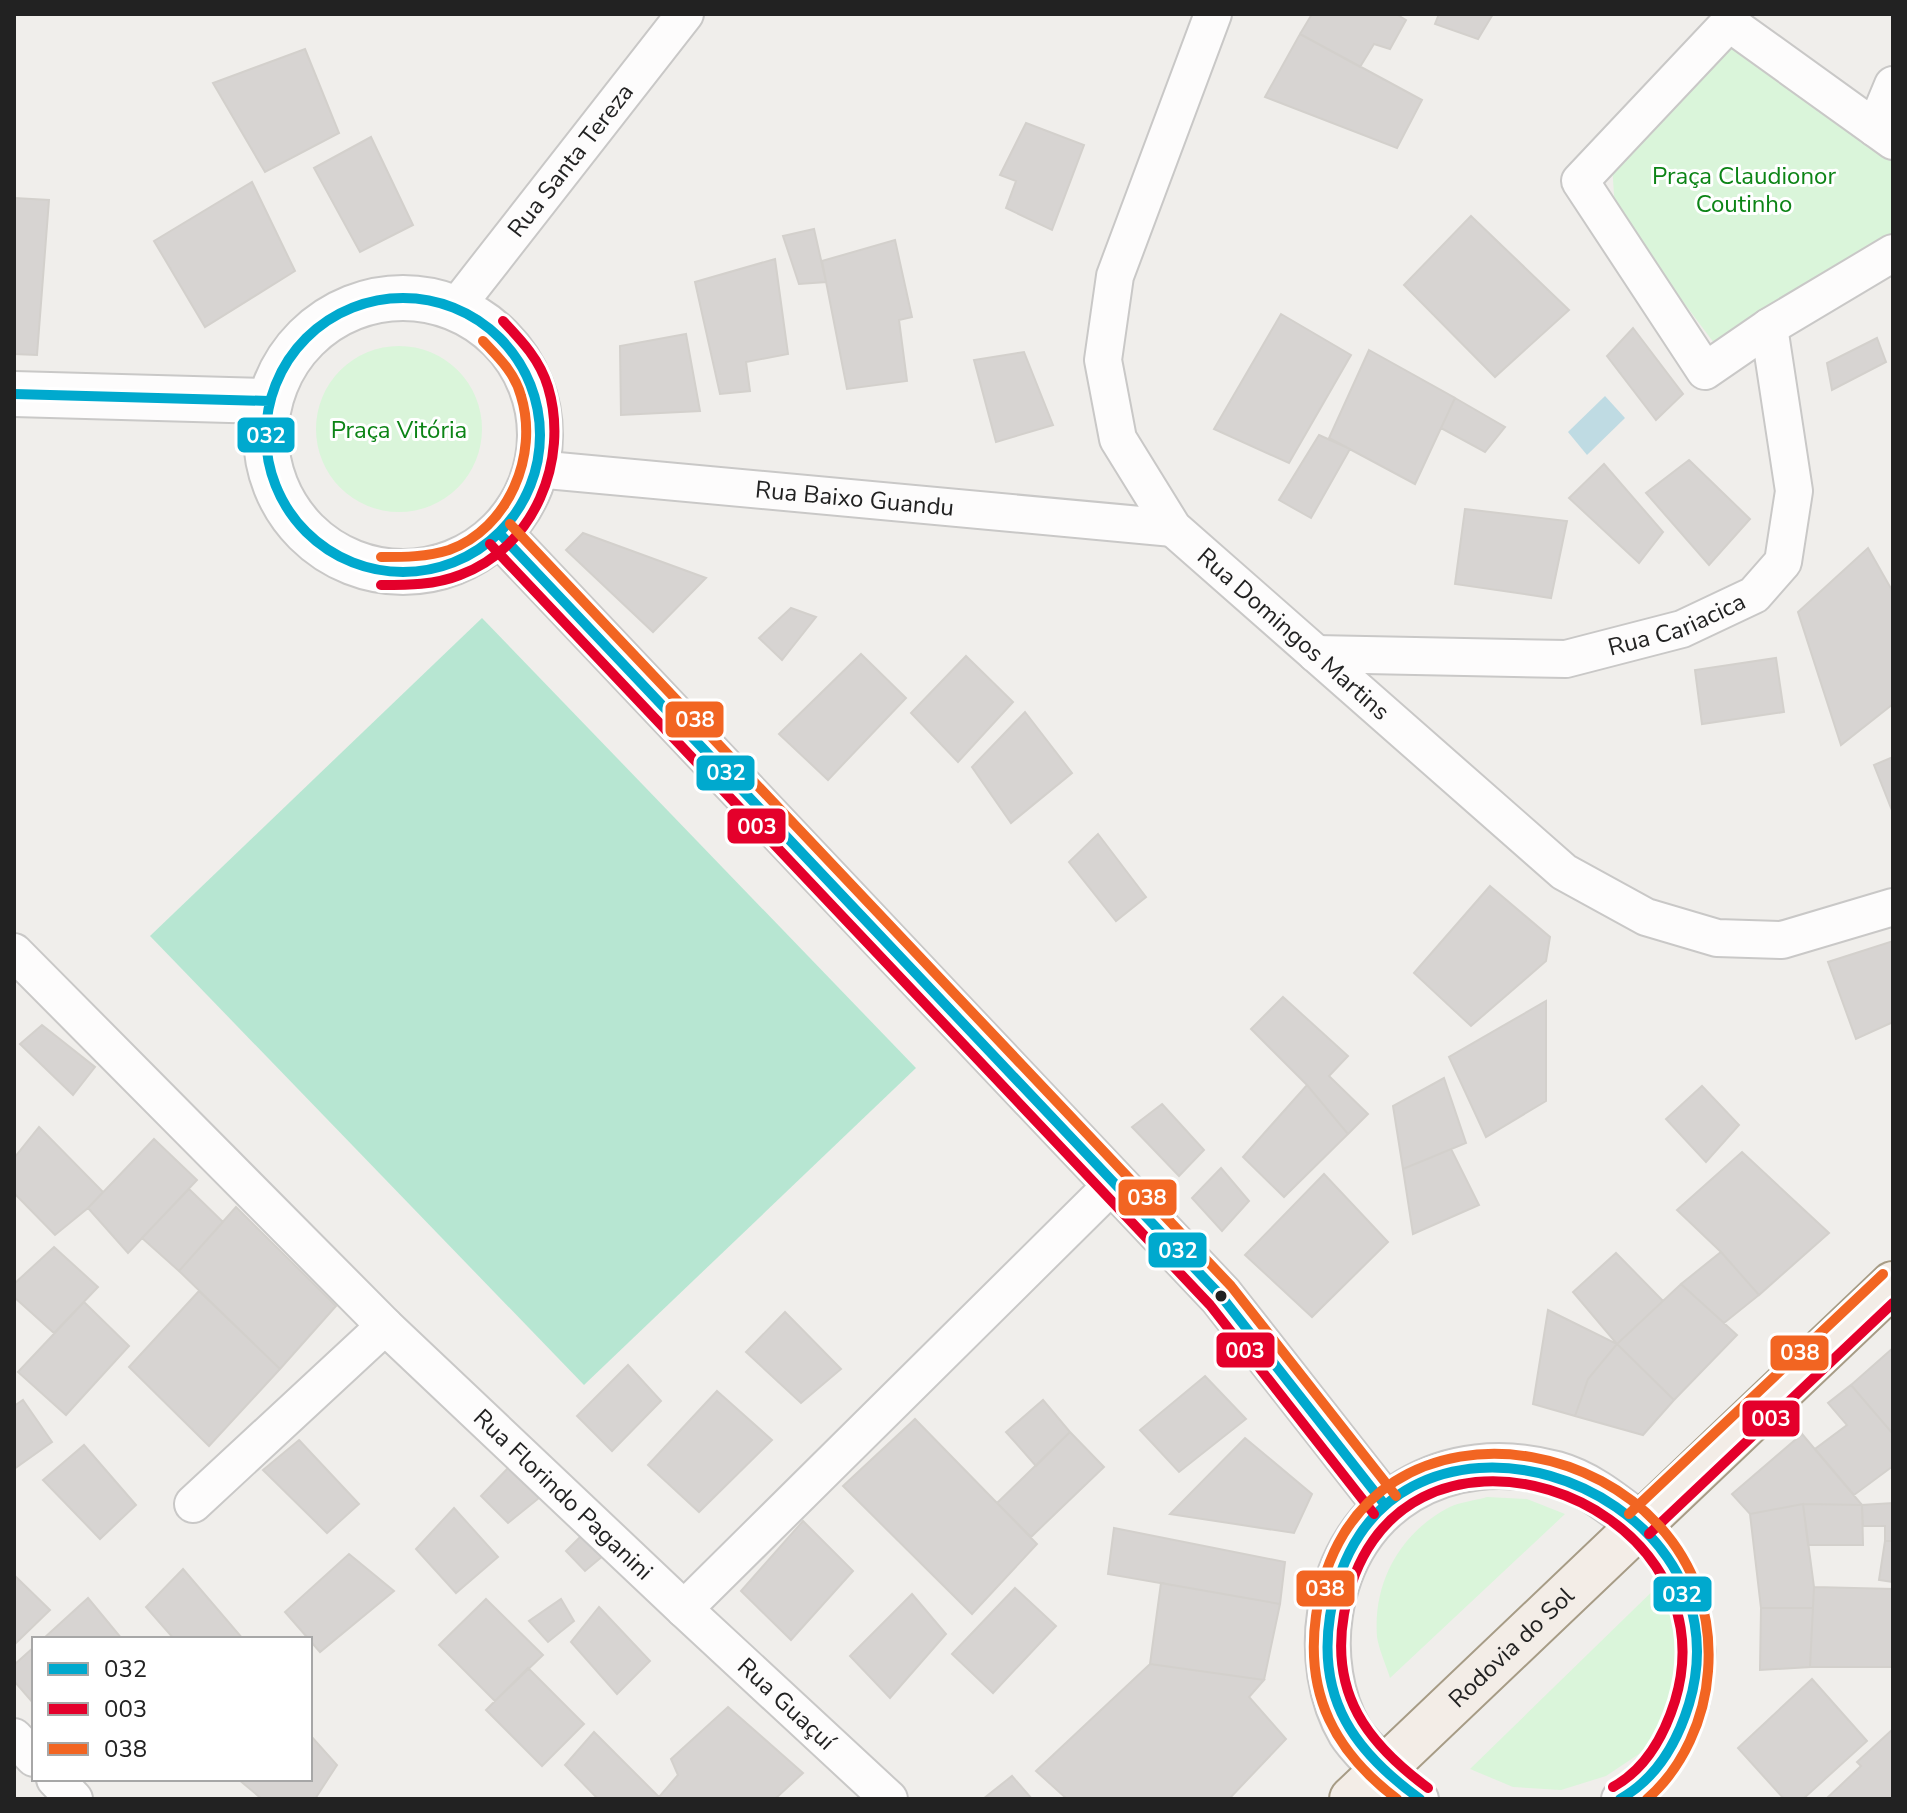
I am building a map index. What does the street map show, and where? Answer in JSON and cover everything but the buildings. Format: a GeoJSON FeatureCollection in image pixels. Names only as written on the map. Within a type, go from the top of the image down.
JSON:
{"type":"FeatureCollection","features":[{"type":"Feature","properties":{"kind":"main road","name":"Rodovia do Sol"},"geometry":{"type":"LineString","coordinates":[[1367,1784],[1893,1284]]}},
{"type":"Feature","properties":{"kind":"street","name":"Rua Santa Tereza"},"geometry":{"type":"LineString","coordinates":[[456,307],[685,14]]}},
{"type":"Feature","properties":{"kind":"street","name":"Rua Domingos Martins"},"geometry":{"type":"LineString","coordinates":[[1213,14],[1115,276],[1103,360],[1118,439],[1173,528],[1564,872],[1646,917],[1717,938],[1782,940],[1893,907]]}},
{"type":"Feature","properties":{"kind":"street"},"geometry":{"type":"LineString","coordinates":[[1893,85],[1884,134],[1729,23],[1580,181],[1705,371],[1769,327],[1893,253]]}},
{"type":"Feature","properties":{"kind":"street"},"geometry":{"type":"LineString","coordinates":[[411,297],[456,307],[493,331],[522,363],[538,404],[542,454],[531,489],[518,513],[500,534],[465,559],[424,571],[381,571],[340,558],[305,532],[278,493],[265,448],[269,401],[288,357],[321,323],[363,303],[411,297]]}},
{"type":"Feature","properties":{"kind":"street","name":"Rua Cariacica"},"geometry":{"type":"LineString","coordinates":[[1316,654],[1566,659],[1682,629],[1754,595],[1783,562],[1794,491],[1769,327]]}},
{"type":"Feature","properties":{"kind":"street"},"geometry":{"type":"LineString","coordinates":[[14,394],[269,401]]}},
{"type":"Feature","properties":{"kind":"street","name":"Rua Baixo Guandu"},"geometry":{"type":"LineString","coordinates":[[536,469],[1173,528]]}},
{"type":"Feature","properties":{"kind":"street"},"geometry":{"type":"LineString","coordinates":[[500,534],[1221,1296],[1385,1505]]}},
{"type":"Feature","properties":{"kind":"street","name":"Rua Florindo Paganini"},"geometry":{"type":"LineString","coordinates":[[14,952],[385,1326],[684,1609]]}},
{"type":"Feature","properties":{"kind":"street"},"geometry":{"type":"LineString","coordinates":[[684,1609],[1113,1184]]}},
{"type":"Feature","properties":{"kind":"street"},"geometry":{"type":"LineString","coordinates":[[193,1504],[385,1326]]}},
{"type":"Feature","properties":{"kind":"street"},"geometry":{"type":"LineString","coordinates":[[1420,1799],[1367,1784],[1332,1686],[1326,1637],[1334,1588],[1354,1543],[1385,1505],[1423,1482],[1465,1469],[1510,1466],[1557,1474],[1601,1494],[1639,1524],[1670,1561],[1690,1605],[1697,1653],[1691,1702],[1672,1746],[1640,1794]]}},
{"type":"Feature","properties":{"kind":"street","name":"Rua Guaçuí"},"geometry":{"type":"LineString","coordinates":[[684,1609],[889,1799]]}},
{"type":"Feature","properties":{"kind":"street"},"geometry":{"type":"LineString","coordinates":[[14,1737],[32,1756]]}},
{"type":"Feature","properties":{"kind":"street"},"geometry":{"type":"LineString","coordinates":[[57,1781],[74,1799]]}},
{"type":"Feature","properties":{"kind":"green space","name":"Praça Claudionor Coutinho"},"geometry":{"type":"Polygon","coordinates":[[[1731,45],[1893,153],[1893,233],[1714,343],[1615,211],[1612,163],[1731,45]]]}},
{"type":"Feature","properties":{"kind":"green space","name":"Praça Vitória"},"geometry":{"type":"Polygon","coordinates":[[[399,346],[431,352],[458,370],[476,397],[482,429],[476,461],[458,488],[431,506],[399,512],[367,506],[340,488],[322,461],[316,429],[322,397],[340,370],[367,352],[399,346]]]}},
{"type":"Feature","properties":{"kind":"green space"},"geometry":{"type":"Polygon","coordinates":[[[482,618],[916,1068],[584,1385],[150,936],[482,618]]]}},
{"type":"Feature","properties":{"kind":"green space"},"geometry":{"type":"Polygon","coordinates":[[[1487,1497],[1527,1499],[1565,1514],[1390,1678],[1378,1642],[1377,1617],[1379,1598],[1392,1562],[1415,1532],[1429,1520],[1460,1503],[1487,1497]]]}},
{"type":"Feature","properties":{"kind":"green space"},"geometry":{"type":"Polygon","coordinates":[[[1668,1576],[1685,1620],[1672,1712],[1645,1750],[1606,1776],[1561,1790],[1513,1787],[1470,1769],[1668,1576]]]}},
{"type":"Feature","properties":{"kind":"water"},"geometry":{"type":"Polygon","coordinates":[[[1605,396],[1625,418],[1587,455],[1568,432],[1605,396]]]}},
{"type":"Feature","properties":{"kind":"transit line","name":"032"},"geometry":{"type":"LineString","coordinates":[[403,298],[455,308],[479,321],[500,338],[517,359],[530,383],[540,435],[530,487],[517,511],[500,532],[479,549],[455,562],[403,572],[351,562],[327,549],[306,532],[289,511],[276,487],[266,435],[276,383],[289,359],[306,338],[327,321],[351,308],[403,298]]}},
{"type":"Feature","properties":{"kind":"transit line","name":"003"},"geometry":{"type":"LineString","coordinates":[[381,585],[441,581],[486,562],[508,544],[526,523],[540,498],[554,443],[554,415],[545,377],[503,321]]}},
{"type":"Feature","properties":{"kind":"transit line","name":"038"},"geometry":{"type":"LineString","coordinates":[[381,557],[432,554],[449,550],[470,539],[488,525],[514,487],[522,465],[526,419],[511,373],[483,341]]}},
{"type":"Feature","properties":{"kind":"transit line","name":"032"},"geometry":{"type":"LineString","coordinates":[[14,394],[269,401]]}},
{"type":"Feature","properties":{"kind":"transit line","name":"038"},"geometry":{"type":"LineString","coordinates":[[510,524],[1231,1286],[1396,1496]]}},
{"type":"Feature","properties":{"kind":"transit line","name":"032"},"geometry":{"type":"LineString","coordinates":[[500,534],[1221,1296],[1385,1505]]}},
{"type":"Feature","properties":{"kind":"transit line","name":"003"},"geometry":{"type":"LineString","coordinates":[[490,544],[1210,1305],[1374,1514]]}},
{"type":"Feature","properties":{"kind":"transit line","name":"038"},"geometry":{"type":"LineString","coordinates":[[1629,1514],[1883,1274]]}},
{"type":"Feature","properties":{"kind":"transit line","name":"003"},"geometry":{"type":"LineString","coordinates":[[1649,1534],[1893,1303]]}},
{"type":"Feature","properties":{"kind":"transit line","name":"038"},"geometry":{"type":"LineString","coordinates":[[1397,1799],[1357,1762],[1329,1720],[1315,1671],[1316,1616],[1344,1534],[1395,1482],[1460,1457],[1532,1457],[1601,1481],[1659,1526],[1698,1590],[1708,1671],[1702,1706],[1681,1757],[1660,1787],[1647,1799]]}},
{"type":"Feature","properties":{"kind":"transit line","name":"032"},"geometry":{"type":"LineString","coordinates":[[1420,1799],[1377,1762],[1346,1721],[1329,1673],[1327,1646],[1330,1616],[1360,1535],[1413,1486],[1479,1468],[1550,1476],[1616,1507],[1667,1557],[1695,1624],[1689,1704],[1664,1759],[1644,1781],[1620,1799]]}},
{"type":"Feature","properties":{"kind":"transit line","name":"003"},"geometry":{"type":"LineString","coordinates":[[1428,1788],[1387,1753],[1358,1714],[1348,1692],[1343,1669],[1341,1643],[1344,1614],[1373,1540],[1423,1497],[1484,1481],[1549,1490],[1609,1519],[1656,1566],[1681,1628],[1675,1701],[1652,1750],[1635,1771],[1613,1787]]}}]}
